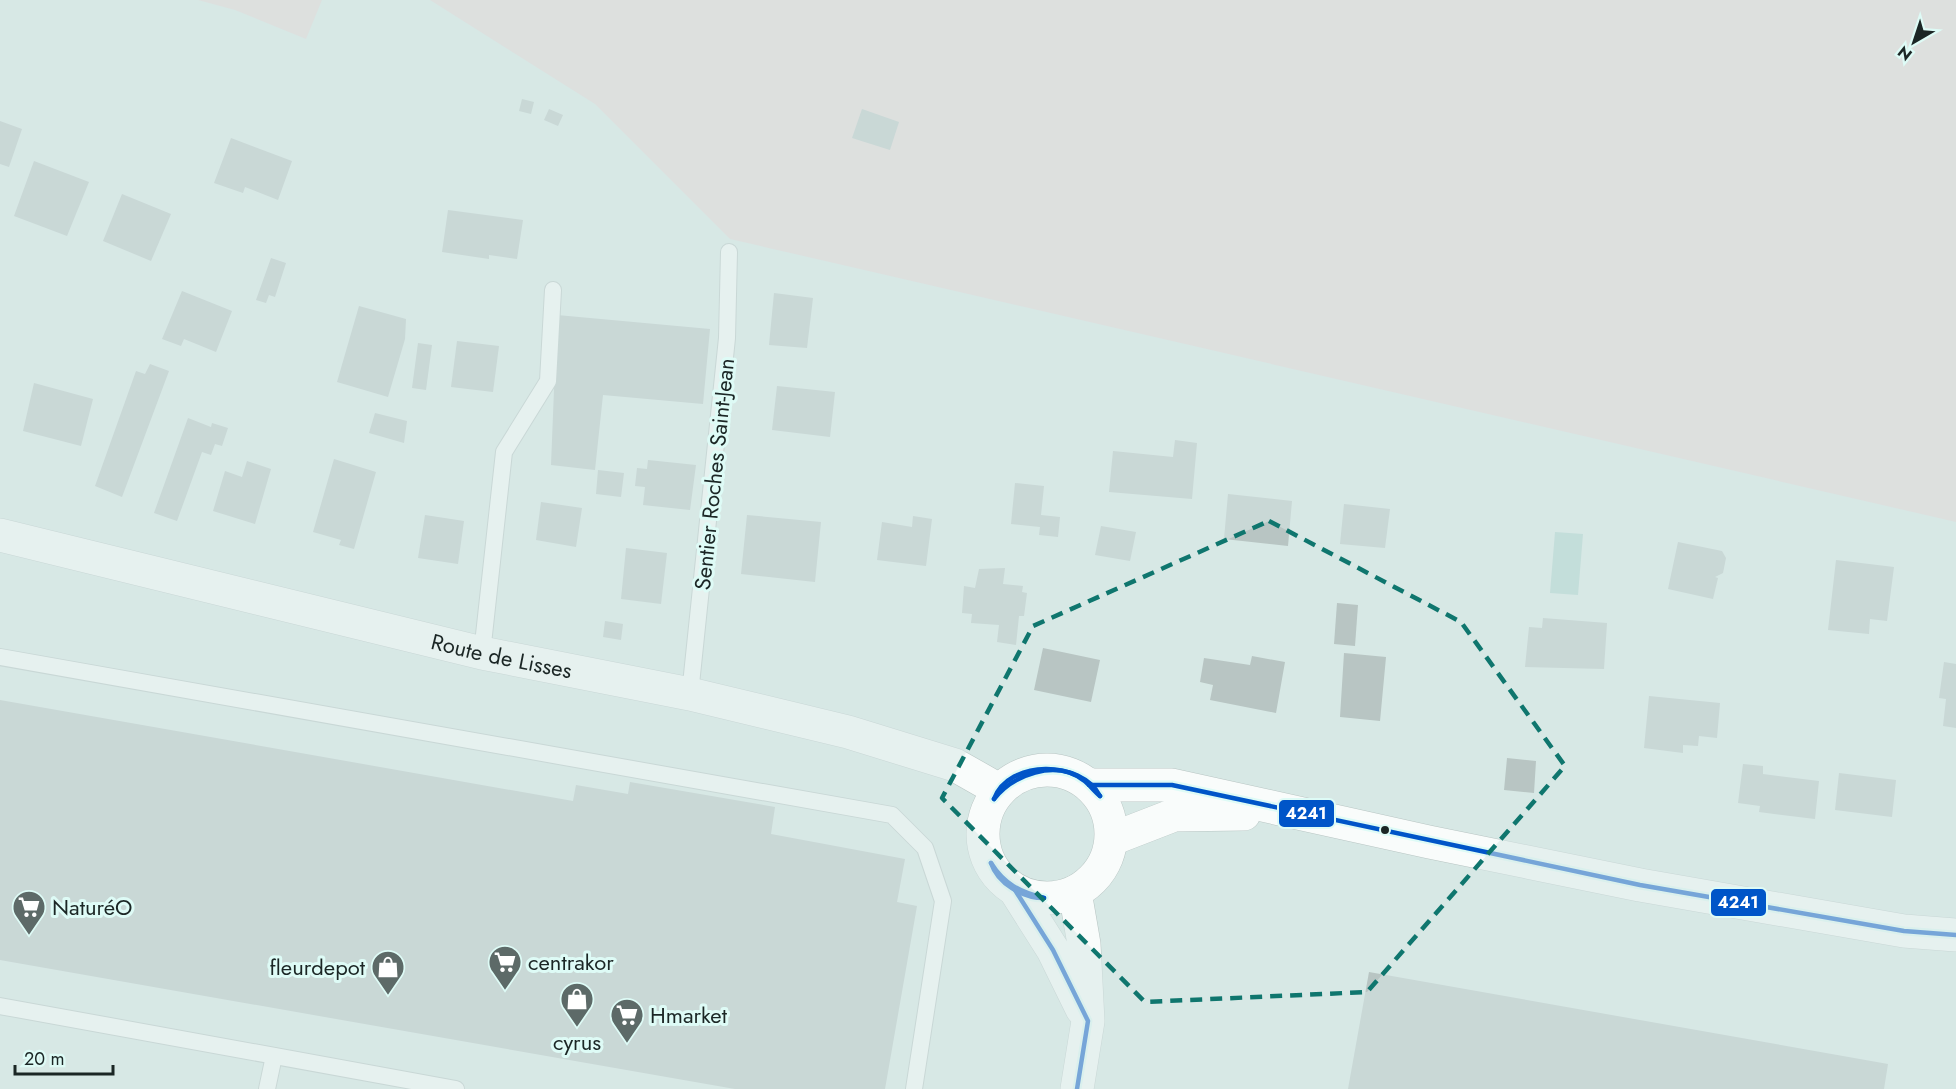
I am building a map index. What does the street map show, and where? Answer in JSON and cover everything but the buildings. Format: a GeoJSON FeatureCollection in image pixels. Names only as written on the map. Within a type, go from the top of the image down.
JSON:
{"type":"FeatureCollection","features":[{"type":"Feature","properties":{"kind":"street","name":"Route de Lisses"},"geometry":{"type":"LineString","coordinates":[[0,535],[482,653],[690,694],[848,732],[955,765],[999,790]]}},
{"type":"Feature","properties":{"kind":"street"},"geometry":{"type":"LineString","coordinates":[[1015,890],[1034,897],[1055,898],[1075,892],[1093,879],[1106,861],[1112,839],[1110,819],[1102,800],[1089,784],[1072,774],[1053,769],[1033,770],[1015,777],[999,790],[987,808],[982,831],[985,853],[996,874],[1015,890],[1053,950],[1088,1021]]}},
{"type":"Feature","properties":{"kind":"street"},"geometry":{"type":"LineString","coordinates":[[1089,784],[1172,785],[1429,842],[1640,885],[1904,931],[1956,935]]}},
{"type":"Feature","properties":{"kind":"street"},"geometry":{"type":"LineString","coordinates":[[1112,839],[1174,815],[1301,813]]}},
{"type":"Feature","properties":{"kind":"street"},"geometry":{"type":"LineString","coordinates":[[1075,892],[1084,944],[1088,1021],[1077,1089]]}},
{"type":"Feature","properties":{"kind":"lane","name":"Sentier Roches Saint-Jean"},"geometry":{"type":"LineString","coordinates":[[690,694],[728,338],[729,252]]}},
{"type":"Feature","properties":{"kind":"lane"},"geometry":{"type":"LineString","coordinates":[[482,653],[504,452],[548,381],[553,290]]}},
{"type":"Feature","properties":{"kind":"lane"},"geometry":{"type":"LineString","coordinates":[[0,657],[892,815],[925,848],[943,901],[914,1089]]}},
{"type":"Feature","properties":{"kind":"lane"},"geometry":{"type":"LineString","coordinates":[[0,1006],[456,1089]]}},
{"type":"Feature","properties":{"kind":"lane"},"geometry":{"type":"LineString","coordinates":[[267,1089],[273,1056]]}},
{"type":"Feature","properties":{"kind":"highlighted area"},"geometry":{"type":"Polygon","coordinates":[[[1269,521],[1461,622],[1565,766],[1367,992],[1145,1002],[942,798],[1033,626],[1269,521]]]}},
{"type":"Feature","properties":{"kind":"shaded area"},"geometry":{"type":"Polygon","coordinates":[[[198,0],[322,0],[306,39],[235,10],[198,0]]]}},
{"type":"Feature","properties":{"kind":"shaded area"},"geometry":{"type":"Polygon","coordinates":[[[430,0],[1956,0],[1956,522],[730,239],[595,104],[430,0]]]}},
{"type":"Feature","properties":{"kind":"water"},"geometry":{"type":"Polygon","coordinates":[[[1555,532],[1583,534],[1578,595],[1550,593],[1555,532]]]}},
{"type":"Feature","properties":{"kind":"transit line","name":"4241"},"geometry":{"type":"LineString","coordinates":[[994,799],[1002,786],[1014,777],[1029,771],[1045,769],[1078,776],[1091,784],[1100,796]]}},
{"type":"Feature","properties":{"kind":"transit line","name":"4241"},"geometry":{"type":"LineString","coordinates":[[994,799],[1002,790],[1023,777],[1048,770],[1072,774],[1100,796]]}},
{"type":"Feature","properties":{"kind":"transit line","name":"4241"},"geometry":{"type":"LineString","coordinates":[[1089,785],[1172,785],[1640,885],[1904,931],[1956,935]]}},
{"type":"Feature","properties":{"kind":"transit line","name":"4241"},"geometry":{"type":"LineString","coordinates":[[991,863],[1013,886],[1044,898]]}},
{"type":"Feature","properties":{"kind":"transit line","name":"4241"},"geometry":{"type":"LineString","coordinates":[[991,863],[999,877],[1012,888],[1028,895],[1044,898]]}},
{"type":"Feature","properties":{"kind":"transit line","name":"4241"},"geometry":{"type":"LineString","coordinates":[[1015,890],[1053,950],[1088,1021],[1077,1089]]}},
{"type":"Feature","properties":{"kind":"place","name":"NaturéO"},"geometry":{"type":"Point","coordinates":[29,936]}},
{"type":"Feature","properties":{"kind":"place","name":"centrakor"},"geometry":{"type":"Point","coordinates":[505,991]}},
{"type":"Feature","properties":{"kind":"place","name":"fleurdepot"},"geometry":{"type":"Point","coordinates":[388,996]}},
{"type":"Feature","properties":{"kind":"place","name":"cyrus"},"geometry":{"type":"Point","coordinates":[577,1028]}},
{"type":"Feature","properties":{"kind":"place","name":"Hmarket"},"geometry":{"type":"Point","coordinates":[627,1044]}}]}
